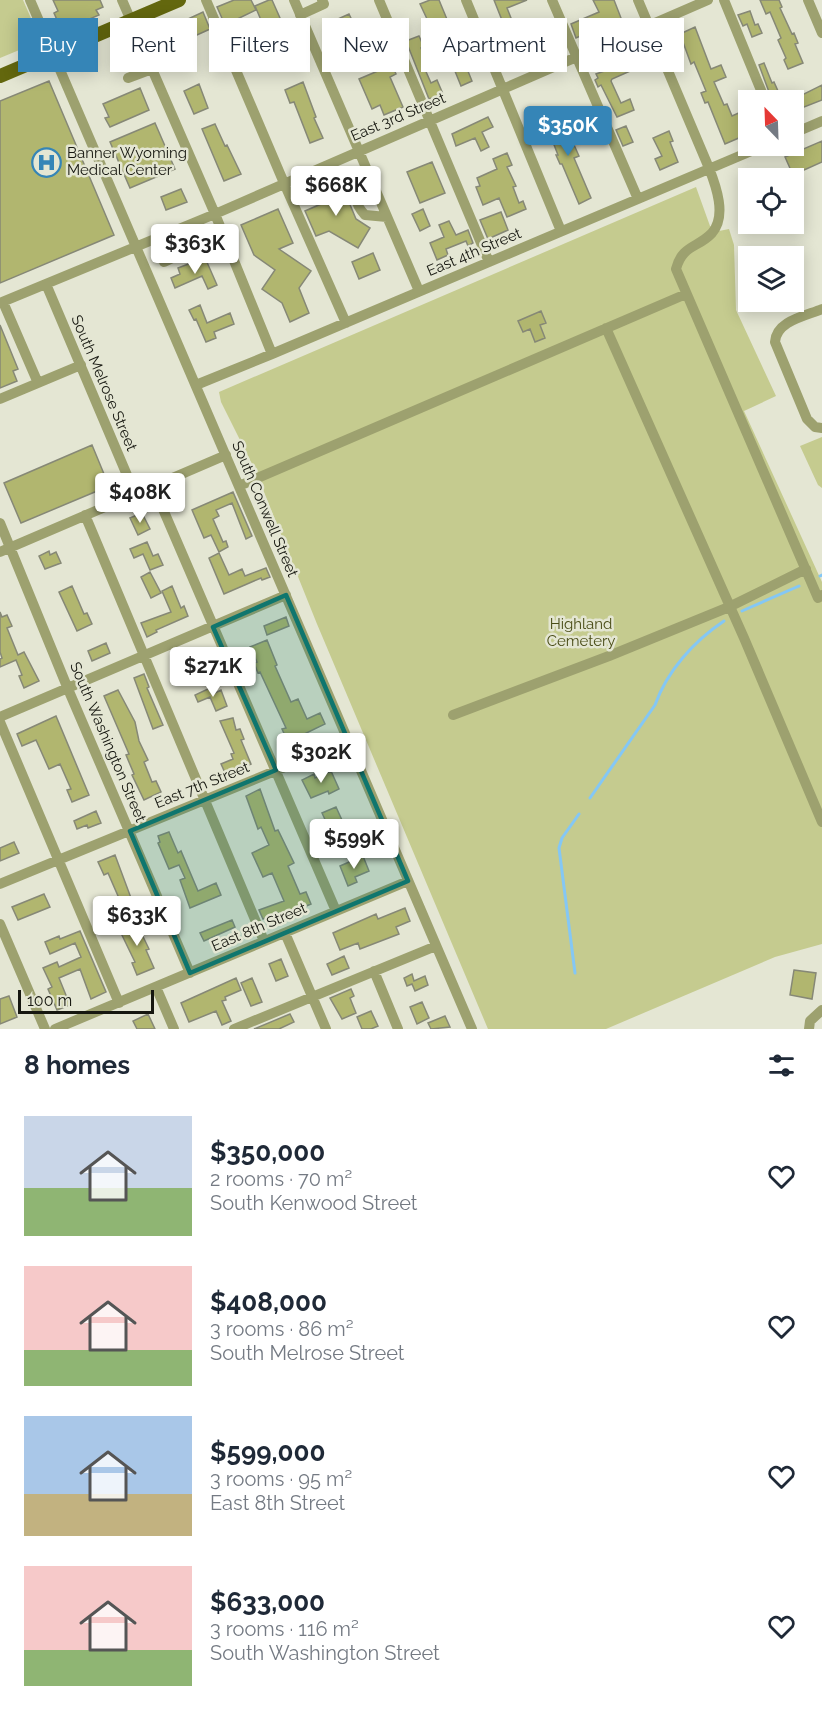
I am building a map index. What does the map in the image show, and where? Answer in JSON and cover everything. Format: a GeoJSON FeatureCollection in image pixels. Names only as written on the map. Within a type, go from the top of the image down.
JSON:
{"type":"FeatureCollection","features":[{"type":"Feature","properties":{"kind":"main road"},"geometry":{"type":"LineString","coordinates":[[138,18],[179,0]]}},
{"type":"Feature","properties":{"kind":"main road"},"geometry":{"type":"LineString","coordinates":[[0,75],[18,68]]}},
{"type":"Feature","properties":{"kind":"street","name":"South Conwell Street"},"geometry":{"type":"LineString","coordinates":[[30,0],[38,18]]}},
{"type":"Feature","properties":{"kind":"street"},"geometry":{"type":"LineString","coordinates":[[122,0],[130,18]]}},
{"type":"Feature","properties":{"kind":"street"},"geometry":{"type":"LineString","coordinates":[[206,0],[346,322]]}},
{"type":"Feature","properties":{"kind":"street"},"geometry":{"type":"LineString","coordinates":[[294,0],[419,291]]}},
{"type":"Feature","properties":{"kind":"street"},"geometry":{"type":"LineString","coordinates":[[378,0],[489,262]]}},
{"type":"Feature","properties":{"kind":"street"},"geometry":{"type":"LineString","coordinates":[[466,0],[561,231]]}},
{"type":"Feature","properties":{"kind":"street"},"geometry":{"type":"LineString","coordinates":[[552,0],[638,199]]}},
{"type":"Feature","properties":{"kind":"street"},"geometry":{"type":"LineString","coordinates":[[638,0],[646,18]]}},
{"type":"Feature","properties":{"kind":"street","name":"East 3rd Street"},"geometry":{"type":"LineString","coordinates":[[666,18],[708,0]]}},
{"type":"Feature","properties":{"kind":"street"},"geometry":{"type":"LineString","coordinates":[[724,0],[761,90]]}},
{"type":"Feature","properties":{"kind":"street"},"geometry":{"type":"LineString","coordinates":[[808,0],[822,33]]}},
{"type":"Feature","properties":{"kind":"street"},"geometry":{"type":"LineString","coordinates":[[300,15],[327,2]]}},
{"type":"Feature","properties":{"kind":"street","name":"East 3rd Street"},"geometry":{"type":"LineString","coordinates":[[2,302],[215,214],[579,56]]}},
{"type":"Feature","properties":{"kind":"street","name":"South Conwell Street"},"geometry":{"type":"LineString","coordinates":[[61,72],[472,1029]]}},
{"type":"Feature","properties":{"kind":"street"},"geometry":{"type":"LineString","coordinates":[[129,78],[144,72]]}},
{"type":"Feature","properties":{"kind":"street"},"geometry":{"type":"LineString","coordinates":[[153,72],[273,354]]}},
{"type":"Feature","properties":{"kind":"street"},"geometry":{"type":"LineString","coordinates":[[669,72],[710,168],[719,195],[718,219],[713,233],[686,250],[678,259],[676,269],[818,598],[822,595]]}},
{"type":"Feature","properties":{"kind":"street"},"geometry":{"type":"LineString","coordinates":[[804,129],[822,121]]}},
{"type":"Feature","properties":{"kind":"street","name":"East 4th Street"},"geometry":{"type":"LineString","coordinates":[[196,385],[739,156]]}},
{"type":"Feature","properties":{"kind":"street"},"geometry":{"type":"LineString","coordinates":[[371,179],[359,190],[357,195],[359,209],[365,215],[387,217]]}},
{"type":"Feature","properties":{"kind":"street"},"geometry":{"type":"LineString","coordinates":[[172,232],[182,254]]}},
{"type":"Feature","properties":{"kind":"street"},"geometry":{"type":"LineString","coordinates":[[164,262],[201,246]]}},
{"type":"Feature","properties":{"kind":"street","name":"South Melrose Street"},"geometry":{"type":"LineString","coordinates":[[46,284],[135,494]]}},
{"type":"Feature","properties":{"kind":"street"},"geometry":{"type":"LineString","coordinates":[[239,486],[686,294]]}},
{"type":"Feature","properties":{"kind":"street"},"geometry":{"type":"LineString","coordinates":[[2,302],[38,383]]}},
{"type":"Feature","properties":{"kind":"street"},"geometry":{"type":"LineString","coordinates":[[822,309],[782,327],[777,333],[775,342],[807,419],[810,424],[822,428]]}},
{"type":"Feature","properties":{"kind":"street"},"geometry":{"type":"LineString","coordinates":[[606,328],[822,822]]}},
{"type":"Feature","properties":{"kind":"street"},"geometry":{"type":"LineString","coordinates":[[0,399],[81,365]]}},
{"type":"Feature","properties":{"kind":"street"},"geometry":{"type":"LineString","coordinates":[[5,550],[226,455]]}},
{"type":"Feature","properties":{"kind":"street"},"geometry":{"type":"LineString","coordinates":[[153,486],[336,911]]}},
{"type":"Feature","properties":{"kind":"street"},"geometry":{"type":"LineString","coordinates":[[85,515],[264,941]]}},
{"type":"Feature","properties":{"kind":"street","name":"South Washington Street"},"geometry":{"type":"LineString","coordinates":[[0,524],[5,550],[68,688],[190,973]]}},
{"type":"Feature","properties":{"kind":"street"},"geometry":{"type":"LineString","coordinates":[[453,715],[609,656],[729,607],[806,569]]}},
{"type":"Feature","properties":{"kind":"street"},"geometry":{"type":"LineString","coordinates":[[0,717],[286,596]]}},
{"type":"Feature","properties":{"kind":"street"},"geometry":{"type":"LineString","coordinates":[[0,722],[119,1003]]}},
{"type":"Feature","properties":{"kind":"street","name":"East 7th Street"},"geometry":{"type":"LineString","coordinates":[[0,885],[348,741]]}},
{"type":"Feature","properties":{"kind":"street","name":"East 8th Street"},"geometry":{"type":"LineString","coordinates":[[55,1029],[408,881]]}},
{"type":"Feature","properties":{"kind":"street"},"geometry":{"type":"LineString","coordinates":[[0,924],[45,1029]]}},
{"type":"Feature","properties":{"kind":"street"},"geometry":{"type":"LineString","coordinates":[[285,933],[326,1029]]}},
{"type":"Feature","properties":{"kind":"street"},"geometry":{"type":"LineString","coordinates":[[234,1029],[251,1026],[312,997],[436,946]]}},
{"type":"Feature","properties":{"kind":"street"},"geometry":{"type":"LineString","coordinates":[[374,971],[398,1029]]}},
{"type":"Feature","properties":{"kind":"street"},"geometry":{"type":"LineString","coordinates":[[156,987],[174,1029]]}},
{"type":"Feature","properties":{"kind":"street"},"geometry":{"type":"LineString","coordinates":[[809,1029],[810,1021],[822,1010]]}},
{"type":"Feature","properties":{"kind":"highlighted area"},"geometry":{"type":"Polygon","coordinates":[[[286,595],[408,881],[190,973],[130,831],[276,770],[213,627],[286,595]]]}},
{"type":"Feature","properties":{"kind":"green space"},"geometry":{"type":"Polygon","coordinates":[[[0,0],[23,0],[31,18],[18,18],[18,51],[0,58],[0,0]]]}},
{"type":"Feature","properties":{"kind":"green space","name":"Highland Cemetery"},"geometry":{"type":"Polygon","coordinates":[[[696,187],[710,226],[719,231],[729,229],[734,245],[736,310],[776,396],[744,411],[822,582],[822,944],[775,957],[606,1029],[488,1029],[317,624],[256,472],[221,402],[219,392],[696,187]]]}},
{"type":"Feature","properties":{"kind":"green space"},"geometry":{"type":"Polygon","coordinates":[[[822,437],[822,488],[818,485],[800,446],[822,437]]]}},
{"type":"Feature","properties":{"kind":"building"},"geometry":{"type":"Polygon","coordinates":[[[53,0],[100,0],[103,7],[96,10],[99,15],[92,18],[56,18],[54,13],[58,11],[53,0]]]}},
{"type":"Feature","properties":{"kind":"building"},"geometry":{"type":"Polygon","coordinates":[[[234,0],[251,0],[256,10],[239,18],[222,18],[217,7],[234,0]]]}},
{"type":"Feature","properties":{"kind":"building"},"geometry":{"type":"Polygon","coordinates":[[[272,0],[280,18],[260,18],[255,6],[272,0]]]}},
{"type":"Feature","properties":{"kind":"building"},"geometry":{"type":"Polygon","coordinates":[[[430,0],[439,0],[446,18],[427,18],[420,4],[430,0]]]}},
{"type":"Feature","properties":{"kind":"building"},"geometry":{"type":"Polygon","coordinates":[[[494,0],[527,0],[507,8],[511,18],[501,18],[494,0]]]}},
{"type":"Feature","properties":{"kind":"building"},"geometry":{"type":"Polygon","coordinates":[[[593,0],[614,0],[621,18],[585,18],[599,12],[593,0]]]}},
{"type":"Feature","properties":{"kind":"building"},"geometry":{"type":"Polygon","coordinates":[[[760,0],[779,0],[782,7],[780,8],[798,43],[795,44],[803,63],[788,69],[778,40],[781,38],[770,12],[766,14],[760,0]]]}},
{"type":"Feature","properties":{"kind":"building"},"geometry":{"type":"Polygon","coordinates":[[[750,11],[755,25],[758,24],[762,33],[752,37],[747,24],[743,26],[738,15],[750,11]]]}},
{"type":"Feature","properties":{"kind":"building"},"geometry":{"type":"Polygon","coordinates":[[[203,12],[209,29],[197,35],[197,18],[190,18],[203,12]]]}},
{"type":"Feature","properties":{"kind":"building"},"geometry":{"type":"Polygon","coordinates":[[[579,21],[579,37],[576,38],[571,24],[579,21]]]}},
{"type":"Feature","properties":{"kind":"building"},"geometry":{"type":"Polygon","coordinates":[[[695,27],[711,69],[721,65],[726,77],[714,82],[724,105],[727,104],[732,116],[738,113],[738,138],[725,144],[708,102],[705,103],[701,93],[706,91],[694,62],[691,64],[684,45],[684,32],[695,27]]]}},
{"type":"Feature","properties":{"kind":"building"},"geometry":{"type":"Polygon","coordinates":[[[419,36],[421,72],[426,72],[431,83],[437,80],[443,94],[429,99],[409,49],[409,40],[419,36]]]}},
{"type":"Feature","properties":{"kind":"building"},"geometry":{"type":"Polygon","coordinates":[[[764,63],[772,83],[774,82],[778,90],[768,90],[759,65],[764,63]]]}},
{"type":"Feature","properties":{"kind":"building"},"geometry":{"type":"Polygon","coordinates":[[[376,72],[395,72],[396,74],[390,77],[403,107],[384,115],[380,105],[372,109],[359,79],[376,72]]]}},
{"type":"Feature","properties":{"kind":"building"},"geometry":{"type":"Polygon","coordinates":[[[455,72],[468,72],[472,81],[461,86],[455,72]]]}},
{"type":"Feature","properties":{"kind":"building"},"geometry":{"type":"Polygon","coordinates":[[[628,72],[611,81],[621,103],[630,99],[634,110],[617,117],[601,85],[598,87],[595,80],[598,78],[596,74],[628,72]]]}},
{"type":"Feature","properties":{"kind":"building","name":"Banner Wyoming Medical Center"},"geometry":{"type":"Polygon","coordinates":[[[49,81],[114,235],[0,283],[0,101],[49,81]]]}},
{"type":"Feature","properties":{"kind":"building"},"geometry":{"type":"Polygon","coordinates":[[[303,82],[323,138],[310,143],[294,102],[290,103],[285,90],[303,82]]]}},
{"type":"Feature","properties":{"kind":"building"},"geometry":{"type":"Polygon","coordinates":[[[199,84],[208,108],[194,114],[184,91],[199,84]]]}},
{"type":"Feature","properties":{"kind":"building"},"geometry":{"type":"Polygon","coordinates":[[[822,85],[822,100],[804,107],[804,94],[822,85]]]}},
{"type":"Feature","properties":{"kind":"building"},"geometry":{"type":"Polygon","coordinates":[[[140,88],[149,110],[110,127],[105,118],[109,117],[103,104],[140,88]]]}},
{"type":"Feature","properties":{"kind":"building"},"geometry":{"type":"Polygon","coordinates":[[[557,110],[562,123],[559,124],[565,138],[570,136],[579,156],[574,158],[591,198],[579,204],[556,155],[558,155],[549,132],[552,131],[545,115],[557,110]]]}},
{"type":"Feature","properties":{"kind":"building"},"geometry":{"type":"Polygon","coordinates":[[[488,117],[493,127],[482,132],[489,147],[481,151],[475,138],[456,146],[452,134],[488,117]]]}},
{"type":"Feature","properties":{"kind":"building"},"geometry":{"type":"Polygon","coordinates":[[[155,123],[175,169],[130,188],[110,142],[155,123]]]}},
{"type":"Feature","properties":{"kind":"building"},"geometry":{"type":"Polygon","coordinates":[[[215,124],[241,174],[224,181],[202,129],[215,124]]]}},
{"type":"Feature","properties":{"kind":"building"},"geometry":{"type":"Polygon","coordinates":[[[626,126],[633,142],[623,146],[616,130],[626,126]]]}},
{"type":"Feature","properties":{"kind":"building"},"geometry":{"type":"Polygon","coordinates":[[[669,131],[673,141],[670,142],[678,162],[660,170],[655,159],[662,156],[653,138],[669,131]]]}},
{"type":"Feature","properties":{"kind":"building"},"geometry":{"type":"Polygon","coordinates":[[[822,141],[822,162],[804,170],[804,168],[790,168],[785,157],[804,156],[804,149],[822,141]]]}},
{"type":"Feature","properties":{"kind":"building"},"geometry":{"type":"Polygon","coordinates":[[[507,153],[512,165],[507,167],[516,186],[513,187],[519,203],[523,201],[526,209],[507,217],[499,198],[483,205],[476,187],[480,186],[477,178],[497,169],[493,159],[507,153]]]}},
{"type":"Feature","properties":{"kind":"building"},"geometry":{"type":"Polygon","coordinates":[[[432,162],[445,193],[420,203],[407,172],[432,162]]]}},
{"type":"Feature","properties":{"kind":"building"},"geometry":{"type":"Polygon","coordinates":[[[337,184],[344,201],[348,200],[356,219],[370,228],[358,248],[329,231],[316,236],[305,211],[321,204],[316,192],[337,184]]]}},
{"type":"Feature","properties":{"kind":"building"},"geometry":{"type":"Polygon","coordinates":[[[181,189],[187,202],[166,210],[161,197],[181,189]]]}},
{"type":"Feature","properties":{"kind":"building"},"geometry":{"type":"Polygon","coordinates":[[[278,209],[293,243],[279,249],[311,271],[299,288],[309,313],[290,322],[282,303],[262,289],[275,270],[254,255],[241,225],[278,209]]]}},
{"type":"Feature","properties":{"kind":"building"},"geometry":{"type":"Polygon","coordinates":[[[423,209],[430,226],[420,231],[412,214],[423,209]]]}},
{"type":"Feature","properties":{"kind":"building"},"geometry":{"type":"Polygon","coordinates":[[[501,212],[508,230],[488,239],[480,220],[501,212]]]}},
{"type":"Feature","properties":{"kind":"building"},"geometry":{"type":"Polygon","coordinates":[[[449,221],[456,235],[468,230],[473,243],[468,246],[466,241],[446,249],[448,255],[437,260],[430,243],[444,237],[439,225],[449,221]]]}},
{"type":"Feature","properties":{"kind":"building"},"geometry":{"type":"Polygon","coordinates":[[[373,253],[380,270],[359,279],[352,262],[373,253]]]}},
{"type":"Feature","properties":{"kind":"building"},"geometry":{"type":"Polygon","coordinates":[[[206,260],[217,285],[208,289],[202,276],[175,288],[171,278],[180,274],[178,268],[191,263],[192,266],[206,260]]]}},
{"type":"Feature","properties":{"kind":"building"},"geometry":{"type":"Polygon","coordinates":[[[200,305],[207,323],[230,313],[234,324],[214,332],[216,338],[206,342],[196,319],[194,320],[189,310],[200,305]]]}},
{"type":"Feature","properties":{"kind":"building"},"geometry":{"type":"Polygon","coordinates":[[[541,311],[546,323],[540,325],[545,338],[535,342],[530,329],[523,332],[518,321],[541,311]]]}},
{"type":"Feature","properties":{"kind":"building"},"geometry":{"type":"Polygon","coordinates":[[[0,325],[18,369],[13,371],[17,381],[0,388],[0,325]]]}},
{"type":"Feature","properties":{"kind":"building"},"geometry":{"type":"Polygon","coordinates":[[[92,445],[109,486],[21,523],[4,483],[92,445]]]}},
{"type":"Feature","properties":{"kind":"building"},"geometry":{"type":"Polygon","coordinates":[[[233,492],[252,536],[246,539],[232,503],[216,510],[219,516],[213,519],[223,542],[226,541],[228,547],[219,552],[211,535],[204,538],[192,510],[233,492]]]}},
{"type":"Feature","properties":{"kind":"building"},"geometry":{"type":"Polygon","coordinates":[[[142,513],[150,529],[138,535],[130,518],[142,513]]]}},
{"type":"Feature","properties":{"kind":"building"},"geometry":{"type":"Polygon","coordinates":[[[147,542],[153,556],[158,554],[163,565],[150,570],[143,554],[134,558],[130,549],[147,542]]]}},
{"type":"Feature","properties":{"kind":"building"},"geometry":{"type":"Polygon","coordinates":[[[49,551],[50,555],[56,552],[61,563],[45,569],[39,556],[49,551]]]}},
{"type":"Feature","properties":{"kind":"building"},"geometry":{"type":"Polygon","coordinates":[[[219,553],[229,575],[242,569],[245,576],[266,568],[270,577],[262,580],[261,578],[224,594],[209,558],[219,553]]]}},
{"type":"Feature","properties":{"kind":"building"},"geometry":{"type":"Polygon","coordinates":[[[150,572],[161,593],[151,598],[141,577],[150,572]]]}},
{"type":"Feature","properties":{"kind":"building"},"geometry":{"type":"Polygon","coordinates":[[[72,586],[84,614],[87,613],[92,624],[77,631],[59,592],[72,586]]]}},
{"type":"Feature","properties":{"kind":"building"},"geometry":{"type":"Polygon","coordinates":[[[172,586],[181,608],[184,606],[188,616],[156,630],[157,632],[147,637],[141,623],[171,612],[162,591],[172,586]]]}},
{"type":"Feature","properties":{"kind":"building"},"geometry":{"type":"Polygon","coordinates":[[[0,612],[2,617],[7,615],[12,626],[7,628],[18,655],[24,652],[39,681],[24,688],[16,660],[0,667],[2,658],[0,612]]]}},
{"type":"Feature","properties":{"kind":"building"},"geometry":{"type":"Polygon","coordinates":[[[286,617],[289,626],[267,635],[264,626],[286,617]]]}},
{"type":"Feature","properties":{"kind":"building"},"geometry":{"type":"Polygon","coordinates":[[[267,640],[277,665],[275,666],[291,702],[298,699],[307,719],[320,713],[325,724],[288,742],[282,729],[286,728],[260,672],[258,673],[254,663],[257,662],[250,647],[267,640]]]}},
{"type":"Feature","properties":{"kind":"building"},"geometry":{"type":"Polygon","coordinates":[[[106,643],[110,653],[92,661],[88,651],[106,643]]]}},
{"type":"Feature","properties":{"kind":"building"},"geometry":{"type":"Polygon","coordinates":[[[144,674],[149,687],[147,688],[163,725],[153,729],[134,678],[144,674]]]}},
{"type":"Feature","properties":{"kind":"building"},"geometry":{"type":"Polygon","coordinates":[[[210,688],[213,694],[221,690],[227,706],[216,711],[210,697],[198,702],[195,695],[210,688]]]}},
{"type":"Feature","properties":{"kind":"building"},"geometry":{"type":"Polygon","coordinates":[[[118,690],[135,722],[139,741],[148,760],[144,762],[152,782],[156,781],[161,792],[144,800],[132,775],[134,774],[126,755],[129,754],[104,696],[118,690]]]}},
{"type":"Feature","properties":{"kind":"building"},"geometry":{"type":"Polygon","coordinates":[[[56,716],[89,795],[72,802],[67,790],[71,789],[60,764],[49,769],[36,740],[22,746],[17,734],[56,716]]]}},
{"type":"Feature","properties":{"kind":"building"},"geometry":{"type":"Polygon","coordinates":[[[233,718],[236,730],[240,729],[244,739],[241,740],[251,764],[226,775],[221,764],[233,759],[231,754],[234,753],[220,721],[233,718]]]}},
{"type":"Feature","properties":{"kind":"building"},"geometry":{"type":"Polygon","coordinates":[[[331,771],[339,789],[311,798],[302,780],[314,774],[315,778],[331,771]]]}},
{"type":"Feature","properties":{"kind":"building"},"geometry":{"type":"Polygon","coordinates":[[[260,789],[275,831],[278,830],[294,863],[288,866],[300,894],[306,892],[311,904],[280,917],[278,913],[263,919],[259,910],[284,901],[272,873],[263,877],[252,853],[269,845],[261,827],[258,829],[246,796],[260,789]]]}},
{"type":"Feature","properties":{"kind":"building"},"geometry":{"type":"Polygon","coordinates":[[[336,807],[353,844],[339,850],[322,813],[336,807]]]}},
{"type":"Feature","properties":{"kind":"building"},"geometry":{"type":"Polygon","coordinates":[[[96,811],[101,823],[77,829],[74,821],[96,811]]]}},
{"type":"Feature","properties":{"kind":"building"},"geometry":{"type":"Polygon","coordinates":[[[169,832],[178,853],[181,851],[198,891],[216,883],[221,895],[190,908],[180,880],[185,878],[179,865],[169,869],[158,843],[160,842],[158,836],[169,832]]]}},
{"type":"Feature","properties":{"kind":"building"},"geometry":{"type":"Polygon","coordinates":[[[14,842],[19,853],[0,861],[0,848],[14,842]]]}},
{"type":"Feature","properties":{"kind":"building"},"geometry":{"type":"Polygon","coordinates":[[[115,855],[134,906],[119,912],[114,898],[118,896],[108,873],[104,875],[98,862],[115,855]]]}},
{"type":"Feature","properties":{"kind":"building"},"geometry":{"type":"Polygon","coordinates":[[[363,856],[369,871],[355,877],[357,882],[348,886],[340,866],[363,856]]]}},
{"type":"Feature","properties":{"kind":"building"},"geometry":{"type":"Polygon","coordinates":[[[44,894],[50,907],[18,920],[12,907],[44,894]]]}},
{"type":"Feature","properties":{"kind":"building"},"geometry":{"type":"Polygon","coordinates":[[[405,908],[410,921],[396,927],[399,934],[360,949],[358,943],[340,950],[333,933],[376,914],[378,919],[405,908]]]}},
{"type":"Feature","properties":{"kind":"building"},"geometry":{"type":"Polygon","coordinates":[[[135,920],[149,949],[146,950],[154,968],[137,975],[132,963],[135,962],[118,927],[135,920]]]}},
{"type":"Feature","properties":{"kind":"building"},"geometry":{"type":"Polygon","coordinates":[[[232,920],[235,927],[204,941],[200,933],[232,920]]]}},
{"type":"Feature","properties":{"kind":"building"},"geometry":{"type":"Polygon","coordinates":[[[80,931],[106,992],[91,999],[80,969],[59,978],[70,1005],[57,1010],[48,989],[52,987],[43,968],[57,962],[59,967],[81,957],[75,943],[50,954],[45,942],[80,931]]]}},
{"type":"Feature","properties":{"kind":"building"},"geometry":{"type":"Polygon","coordinates":[[[344,956],[349,968],[332,975],[327,964],[344,956]]]}},
{"type":"Feature","properties":{"kind":"building"},"geometry":{"type":"Polygon","coordinates":[[[281,959],[288,976],[276,981],[269,964],[281,959]]]}},
{"type":"Feature","properties":{"kind":"building"},"geometry":{"type":"Polygon","coordinates":[[[794,970],[816,973],[812,999],[790,995],[794,970]]]}},
{"type":"Feature","properties":{"kind":"building"},"geometry":{"type":"Polygon","coordinates":[[[412,974],[414,981],[425,976],[428,985],[415,991],[412,984],[407,986],[404,978],[412,974]]]}},
{"type":"Feature","properties":{"kind":"building"},"geometry":{"type":"Polygon","coordinates":[[[236,978],[241,990],[225,997],[226,1000],[222,1001],[231,1021],[222,1025],[216,1011],[189,1022],[181,1003],[236,978]]]}},
{"type":"Feature","properties":{"kind":"building"},"geometry":{"type":"Polygon","coordinates":[[[252,978],[262,1002],[251,1006],[241,983],[252,978]]]}},
{"type":"Feature","properties":{"kind":"building"},"geometry":{"type":"Polygon","coordinates":[[[351,989],[354,996],[350,998],[356,1013],[342,1019],[330,998],[351,989]]]}},
{"type":"Feature","properties":{"kind":"building"},"geometry":{"type":"Polygon","coordinates":[[[9,996],[17,1017],[0,1024],[0,999],[9,996]]]}},
{"type":"Feature","properties":{"kind":"building"},"geometry":{"type":"Polygon","coordinates":[[[422,1002],[429,1018],[417,1024],[410,1007],[422,1002]]]}},
{"type":"Feature","properties":{"kind":"building"},"geometry":{"type":"Polygon","coordinates":[[[371,1011],[378,1026],[362,1029],[357,1017],[371,1011]]]}},
{"type":"Feature","properties":{"kind":"building"},"geometry":{"type":"Polygon","coordinates":[[[148,1014],[155,1029],[137,1029],[133,1021],[148,1014]]]}},
{"type":"Feature","properties":{"kind":"building"},"geometry":{"type":"Polygon","coordinates":[[[290,1014],[294,1022],[279,1029],[254,1029],[290,1014]]]}},
{"type":"Feature","properties":{"kind":"building"},"geometry":{"type":"Polygon","coordinates":[[[445,1016],[450,1027],[431,1029],[428,1023],[445,1016]]]}},
{"type":"Feature","properties":{"kind":"waterway"},"geometry":{"type":"LineString","coordinates":[[742,611],[799,586]]}},
{"type":"Feature","properties":{"kind":"waterway"},"geometry":{"type":"LineString","coordinates":[[590,798],[655,705],[674,669],[692,647],[724,621]]}},
{"type":"Feature","properties":{"kind":"waterway"},"geometry":{"type":"LineString","coordinates":[[575,973],[559,848],[562,838],[579,814]]}},
{"type":"Feature","properties":{"kind":"place","name":"Banner Wyoming Medical Center"},"geometry":{"type":"Point","coordinates":[46,162]}}]}
